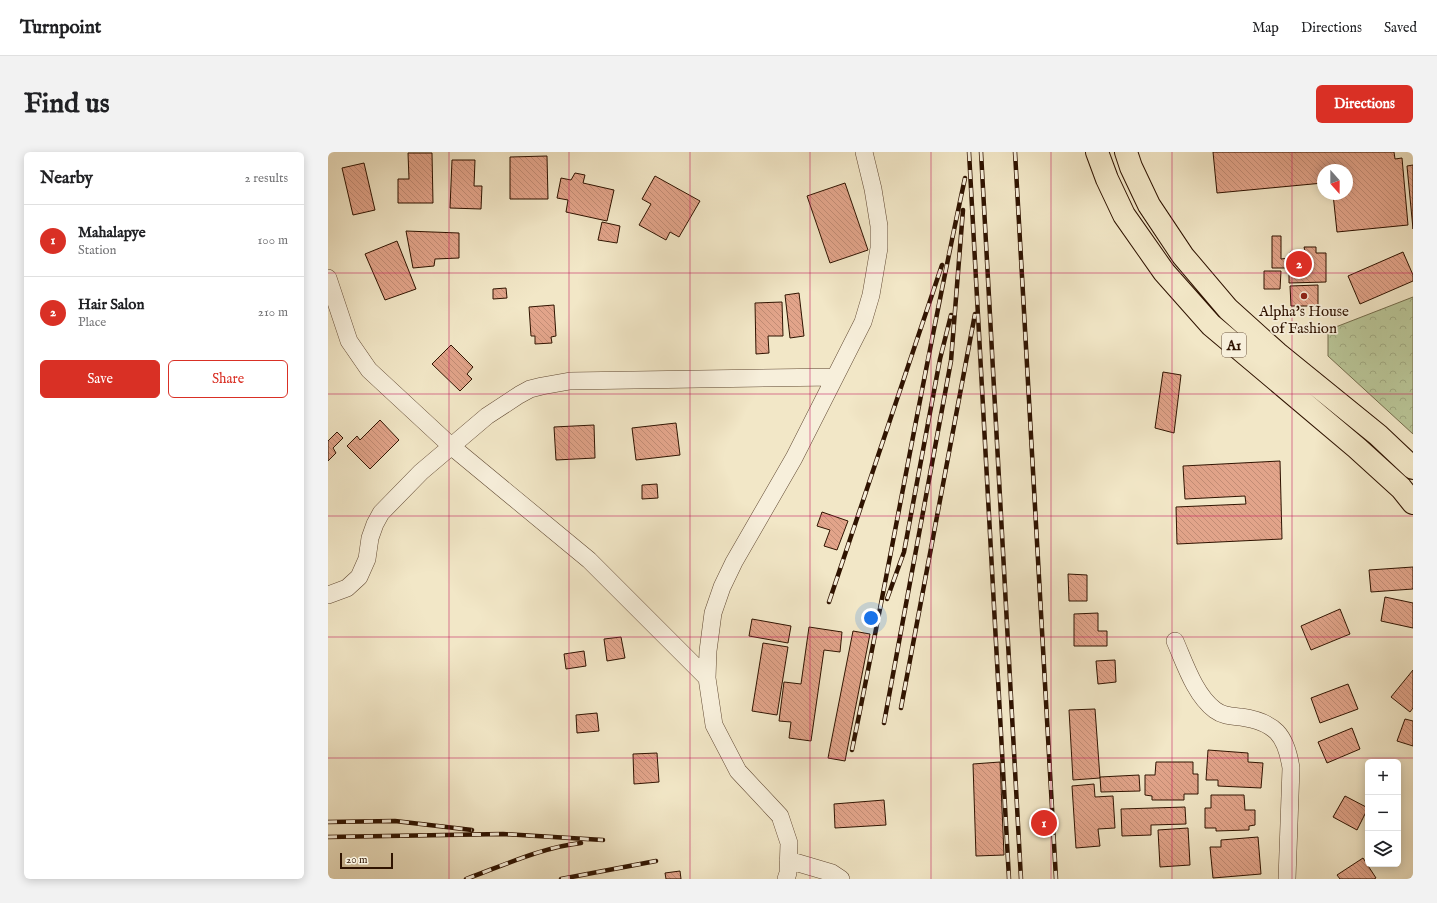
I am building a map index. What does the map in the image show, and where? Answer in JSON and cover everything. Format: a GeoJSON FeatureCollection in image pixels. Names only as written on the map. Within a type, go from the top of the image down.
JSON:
{"type":"FeatureCollection","features":[{"type":"Feature","properties":{"kind":"highway","name":"A1"},"geometry":{"type":"LineString","coordinates":[[1097,152],[1107,179],[1124,215],[1164,272],[1210,325],[1357,448],[1401,488],[1413,503]]}},
{"type":"Feature","properties":{"kind":"highway","name":"A1"},"geometry":{"type":"LineString","coordinates":[[1126,152],[1131,167],[1149,205],[1183,256],[1228,309],[1277,353],[1378,435],[1413,468]]}},
{"type":"Feature","properties":{"kind":"street"},"geometry":{"type":"LineString","coordinates":[[786,879],[788,873],[789,843],[780,816],[738,771],[714,725],[707,678],[708,651],[713,613],[722,587],[734,562],[794,458],[863,322],[871,296],[879,248],[879,226],[873,189],[864,152]]}},
{"type":"Feature","properties":{"kind":"street"},"geometry":{"type":"LineString","coordinates":[[328,278],[349,341],[369,370],[451,446],[589,560],[707,678]]}},
{"type":"Feature","properties":{"kind":"street"},"geometry":{"type":"LineString","coordinates":[[328,596],[347,588],[359,577],[367,559],[372,531],[381,513],[421,472],[487,416],[530,389],[570,381],[835,377]]}},
{"type":"Feature","properties":{"kind":"street"},"geometry":{"type":"LineString","coordinates":[[1175,642],[1198,691],[1206,702],[1226,716],[1242,717],[1267,724],[1282,738],[1289,756],[1291,768],[1286,879]]}},
{"type":"Feature","properties":{"kind":"street"},"geometry":{"type":"LineString","coordinates":[[788,860],[832,873],[841,879]]}},
{"type":"Feature","properties":{"kind":"green space"},"geometry":{"type":"Polygon","coordinates":[[[1413,297],[1413,434],[1328,356],[1328,330],[1413,297]]]}},
{"type":"Feature","properties":{"kind":"building"},"geometry":{"type":"Polygon","coordinates":[[[1213,152],[1394,152],[1395,159],[1402,158],[1408,225],[1337,232],[1334,200],[1353,200],[1353,164],[1317,164],[1317,184],[1217,193],[1213,152]]]}},
{"type":"Feature","properties":{"kind":"building"},"geometry":{"type":"Polygon","coordinates":[[[408,153],[432,153],[433,203],[398,203],[398,179],[409,179],[408,153]]]}},
{"type":"Feature","properties":{"kind":"building"},"geometry":{"type":"Polygon","coordinates":[[[547,156],[548,199],[510,199],[510,157],[547,156]]]}},
{"type":"Feature","properties":{"kind":"building"},"geometry":{"type":"Polygon","coordinates":[[[452,160],[475,160],[474,186],[482,186],[481,209],[450,208],[452,160]]]}},
{"type":"Feature","properties":{"kind":"building"},"geometry":{"type":"Polygon","coordinates":[[[364,163],[375,210],[353,215],[342,168],[364,163]]]}},
{"type":"Feature","properties":{"kind":"building"},"geometry":{"type":"Polygon","coordinates":[[[1413,165],[1413,229],[1407,166],[1413,165]]]}},
{"type":"Feature","properties":{"kind":"building"},"geometry":{"type":"Polygon","coordinates":[[[575,173],[585,175],[583,183],[614,190],[607,221],[566,212],[568,200],[557,198],[561,178],[571,180],[575,173]]]}},
{"type":"Feature","properties":{"kind":"building"},"geometry":{"type":"Polygon","coordinates":[[[655,176],[700,201],[679,237],[670,232],[666,240],[639,225],[651,204],[642,199],[655,176]]]}},
{"type":"Feature","properties":{"kind":"building"},"geometry":{"type":"Polygon","coordinates":[[[845,183],[868,250],[830,263],[807,196],[845,183]]]}},
{"type":"Feature","properties":{"kind":"building"},"geometry":{"type":"Polygon","coordinates":[[[602,222],[620,226],[617,243],[598,240],[602,222]]]}},
{"type":"Feature","properties":{"kind":"building"},"geometry":{"type":"Polygon","coordinates":[[[406,231],[459,233],[459,258],[435,259],[434,266],[413,268],[406,231]]]}},
{"type":"Feature","properties":{"kind":"building"},"geometry":{"type":"Polygon","coordinates":[[[1272,236],[1281,236],[1281,259],[1290,258],[1290,252],[1305,251],[1304,247],[1316,247],[1316,253],[1326,253],[1326,282],[1289,283],[1289,268],[1272,268],[1272,236]]]}},
{"type":"Feature","properties":{"kind":"building"},"geometry":{"type":"Polygon","coordinates":[[[397,241],[416,289],[385,300],[365,254],[397,241]]]}},
{"type":"Feature","properties":{"kind":"building"},"geometry":{"type":"Polygon","coordinates":[[[1403,252],[1413,275],[1413,281],[1360,304],[1348,276],[1403,252]]]}},
{"type":"Feature","properties":{"kind":"building"},"geometry":{"type":"Polygon","coordinates":[[[1264,271],[1281,271],[1280,289],[1264,289],[1264,271]]]}},
{"type":"Feature","properties":{"kind":"building","name":"Alpha's House of Fashion"},"geometry":{"type":"Polygon","coordinates":[[[1318,285],[1318,306],[1291,306],[1290,286],[1318,285]]]}},
{"type":"Feature","properties":{"kind":"building"},"geometry":{"type":"Polygon","coordinates":[[[506,288],[507,298],[493,299],[493,289],[506,288]]]}},
{"type":"Feature","properties":{"kind":"building"},"geometry":{"type":"Polygon","coordinates":[[[799,293],[804,336],[790,338],[785,295],[799,293]]]}},
{"type":"Feature","properties":{"kind":"building"},"geometry":{"type":"Polygon","coordinates":[[[782,302],[783,336],[768,336],[769,353],[756,354],[755,303],[782,302]]]}},
{"type":"Feature","properties":{"kind":"building"},"geometry":{"type":"Polygon","coordinates":[[[554,305],[556,336],[551,337],[552,343],[535,344],[535,336],[531,336],[529,307],[554,305]]]}},
{"type":"Feature","properties":{"kind":"building"},"geometry":{"type":"Polygon","coordinates":[[[451,345],[473,367],[467,374],[472,379],[460,391],[432,364],[451,345]]]}},
{"type":"Feature","properties":{"kind":"building"},"geometry":{"type":"Polygon","coordinates":[[[1163,372],[1181,375],[1174,433],[1155,428],[1163,372]]]}},
{"type":"Feature","properties":{"kind":"building"},"geometry":{"type":"Polygon","coordinates":[[[380,420],[399,440],[370,469],[347,446],[357,436],[360,440],[380,420]]]}},
{"type":"Feature","properties":{"kind":"building"},"geometry":{"type":"Polygon","coordinates":[[[676,423],[680,455],[636,460],[632,428],[676,423]]]}},
{"type":"Feature","properties":{"kind":"building"},"geometry":{"type":"Polygon","coordinates":[[[594,425],[595,458],[556,460],[554,427],[594,425]]]}},
{"type":"Feature","properties":{"kind":"building"},"geometry":{"type":"Polygon","coordinates":[[[337,432],[343,438],[333,448],[336,453],[328,461],[328,441],[337,432]]]}},
{"type":"Feature","properties":{"kind":"building"},"geometry":{"type":"Polygon","coordinates":[[[1280,461],[1282,539],[1177,544],[1176,507],[1246,504],[1245,496],[1185,499],[1183,466],[1280,461]]]}},
{"type":"Feature","properties":{"kind":"building"},"geometry":{"type":"Polygon","coordinates":[[[657,484],[658,498],[642,499],[642,485],[657,484]]]}},
{"type":"Feature","properties":{"kind":"building"},"geometry":{"type":"Polygon","coordinates":[[[822,512],[848,521],[837,550],[824,546],[830,530],[817,526],[822,512]]]}},
{"type":"Feature","properties":{"kind":"building"},"geometry":{"type":"Polygon","coordinates":[[[1413,567],[1413,589],[1371,592],[1369,570],[1413,567]]]}},
{"type":"Feature","properties":{"kind":"building"},"geometry":{"type":"Polygon","coordinates":[[[1068,574],[1087,575],[1087,601],[1069,601],[1068,574]]]}},
{"type":"Feature","properties":{"kind":"building"},"geometry":{"type":"Polygon","coordinates":[[[1385,597],[1413,603],[1413,628],[1381,621],[1385,597]]]}},
{"type":"Feature","properties":{"kind":"building"},"geometry":{"type":"Polygon","coordinates":[[[1340,609],[1350,634],[1311,650],[1301,626],[1340,609]]]}},
{"type":"Feature","properties":{"kind":"building"},"geometry":{"type":"Polygon","coordinates":[[[1098,613],[1098,631],[1107,631],[1107,646],[1074,646],[1074,614],[1098,613]]]}},
{"type":"Feature","properties":{"kind":"building"},"geometry":{"type":"Polygon","coordinates":[[[752,619],[791,626],[788,643],[749,636],[752,619]]]}},
{"type":"Feature","properties":{"kind":"building"},"geometry":{"type":"Polygon","coordinates":[[[809,627],[842,632],[840,652],[824,650],[811,741],[789,738],[791,722],[779,721],[784,682],[801,684],[809,627]]]}},
{"type":"Feature","properties":{"kind":"building"},"geometry":{"type":"Polygon","coordinates":[[[853,631],[870,634],[845,761],[828,758],[853,631]]]}},
{"type":"Feature","properties":{"kind":"building"},"geometry":{"type":"Polygon","coordinates":[[[621,637],[625,658],[607,661],[604,639],[621,637]]]}},
{"type":"Feature","properties":{"kind":"building"},"geometry":{"type":"Polygon","coordinates":[[[763,643],[788,647],[777,715],[752,711],[763,643]]]}},
{"type":"Feature","properties":{"kind":"building"},"geometry":{"type":"Polygon","coordinates":[[[584,651],[586,666],[566,669],[564,654],[584,651]]]}},
{"type":"Feature","properties":{"kind":"building"},"geometry":{"type":"Polygon","coordinates":[[[1115,660],[1116,682],[1098,684],[1096,661],[1115,660]]]}},
{"type":"Feature","properties":{"kind":"building"},"geometry":{"type":"Polygon","coordinates":[[[1413,670],[1413,708],[1410,712],[1391,697],[1413,670]]]}},
{"type":"Feature","properties":{"kind":"building"},"geometry":{"type":"Polygon","coordinates":[[[1348,684],[1358,709],[1320,723],[1311,698],[1348,684]]]}},
{"type":"Feature","properties":{"kind":"building"},"geometry":{"type":"Polygon","coordinates":[[[1095,709],[1100,778],[1073,780],[1069,710],[1095,709]]]}},
{"type":"Feature","properties":{"kind":"building"},"geometry":{"type":"Polygon","coordinates":[[[597,713],[599,731],[577,733],[576,715],[597,713]]]}},
{"type":"Feature","properties":{"kind":"building"},"geometry":{"type":"Polygon","coordinates":[[[1405,719],[1413,721],[1413,746],[1397,741],[1405,719]]]}},
{"type":"Feature","properties":{"kind":"building"},"geometry":{"type":"Polygon","coordinates":[[[1352,728],[1360,749],[1327,763],[1318,742],[1352,728]]]}},
{"type":"Feature","properties":{"kind":"building"},"geometry":{"type":"Polygon","coordinates":[[[1208,750],[1248,753],[1248,762],[1263,763],[1261,788],[1218,786],[1218,780],[1206,780],[1208,750]]]}},
{"type":"Feature","properties":{"kind":"building"},"geometry":{"type":"Polygon","coordinates":[[[657,753],[659,782],[634,784],[633,754],[657,753]]]}},
{"type":"Feature","properties":{"kind":"building"},"geometry":{"type":"Polygon","coordinates":[[[1000,762],[1004,855],[976,856],[973,764],[1000,762]]]}},
{"type":"Feature","properties":{"kind":"building"},"geometry":{"type":"Polygon","coordinates":[[[1156,762],[1193,762],[1193,774],[1198,774],[1198,794],[1184,794],[1184,800],[1152,800],[1152,796],[1145,795],[1145,775],[1155,775],[1156,762]]]}},
{"type":"Feature","properties":{"kind":"building"},"geometry":{"type":"Polygon","coordinates":[[[1139,775],[1140,791],[1101,792],[1100,777],[1139,775]]]}},
{"type":"Feature","properties":{"kind":"building"},"geometry":{"type":"Polygon","coordinates":[[[1094,784],[1095,797],[1113,796],[1115,828],[1098,829],[1100,846],[1076,848],[1072,786],[1094,784]]]}},
{"type":"Feature","properties":{"kind":"building"},"geometry":{"type":"Polygon","coordinates":[[[1211,795],[1244,795],[1245,810],[1255,810],[1255,825],[1249,826],[1249,830],[1216,831],[1216,828],[1205,828],[1205,808],[1211,808],[1211,795]]]}},
{"type":"Feature","properties":{"kind":"building"},"geometry":{"type":"Polygon","coordinates":[[[1345,796],[1365,806],[1365,814],[1357,830],[1333,817],[1345,796]]]}},
{"type":"Feature","properties":{"kind":"building"},"geometry":{"type":"Polygon","coordinates":[[[884,800],[886,825],[835,828],[834,804],[884,800]]]}},
{"type":"Feature","properties":{"kind":"building"},"geometry":{"type":"Polygon","coordinates":[[[1185,807],[1186,824],[1151,825],[1151,835],[1122,836],[1121,809],[1185,807]]]}},
{"type":"Feature","properties":{"kind":"building"},"geometry":{"type":"Polygon","coordinates":[[[1188,828],[1190,865],[1160,867],[1158,830],[1188,828]]]}},
{"type":"Feature","properties":{"kind":"building"},"geometry":{"type":"Polygon","coordinates":[[[1258,837],[1261,874],[1213,878],[1210,847],[1221,847],[1221,840],[1258,837]]]}},
{"type":"Feature","properties":{"kind":"building"},"geometry":{"type":"Polygon","coordinates":[[[1363,858],[1365,861],[1365,867],[1369,867],[1376,878],[1340,879],[1337,875],[1363,858]]]}},
{"type":"Feature","properties":{"kind":"building"},"geometry":{"type":"Polygon","coordinates":[[[680,871],[681,879],[666,879],[665,873],[680,871]]]}},
{"type":"Feature","properties":{"kind":"railway"},"geometry":{"type":"LineString","coordinates":[[969,152],[1009,879]]}},
{"type":"Feature","properties":{"kind":"railway"},"geometry":{"type":"LineString","coordinates":[[981,152],[1021,879]]}},
{"type":"Feature","properties":{"kind":"railway"},"geometry":{"type":"LineString","coordinates":[[1015,152],[1056,879]]}},
{"type":"Feature","properties":{"kind":"railway"},"geometry":{"type":"LineString","coordinates":[[852,750],[965,178]]}},
{"type":"Feature","properties":{"kind":"railway"},"geometry":{"type":"LineString","coordinates":[[884,723],[951,361],[963,210]]}},
{"type":"Feature","properties":{"kind":"railway"},"geometry":{"type":"LineString","coordinates":[[829,602],[942,265]]}},
{"type":"Feature","properties":{"kind":"railway"},"geometry":{"type":"LineString","coordinates":[[901,708],[975,314]]}},
{"type":"Feature","properties":{"kind":"railway"},"geometry":{"type":"LineString","coordinates":[[887,599],[904,552],[940,359],[951,315]]}},
{"type":"Feature","properties":{"kind":"railway"},"geometry":{"type":"LineString","coordinates":[[328,822],[395,821],[472,830]]}},
{"type":"Feature","properties":{"kind":"railway"},"geometry":{"type":"LineString","coordinates":[[328,837],[503,834],[603,840]]}},
{"type":"Feature","properties":{"kind":"railway"},"geometry":{"type":"LineString","coordinates":[[466,879],[552,848],[581,843]]}},
{"type":"Feature","properties":{"kind":"railway"},"geometry":{"type":"LineString","coordinates":[[561,879],[656,861]]}},
{"type":"Feature","properties":{"kind":"place","name":"Hair Salon"},"geometry":{"type":"Point","coordinates":[1299,264]}},
{"type":"Feature","properties":{"kind":"place","name":"Alpha's House of Fashion"},"geometry":{"type":"Point","coordinates":[1304,296]}},
{"type":"Feature","properties":{"kind":"place","name":"Mahalapye"},"geometry":{"type":"Point","coordinates":[1044,823]}}]}
